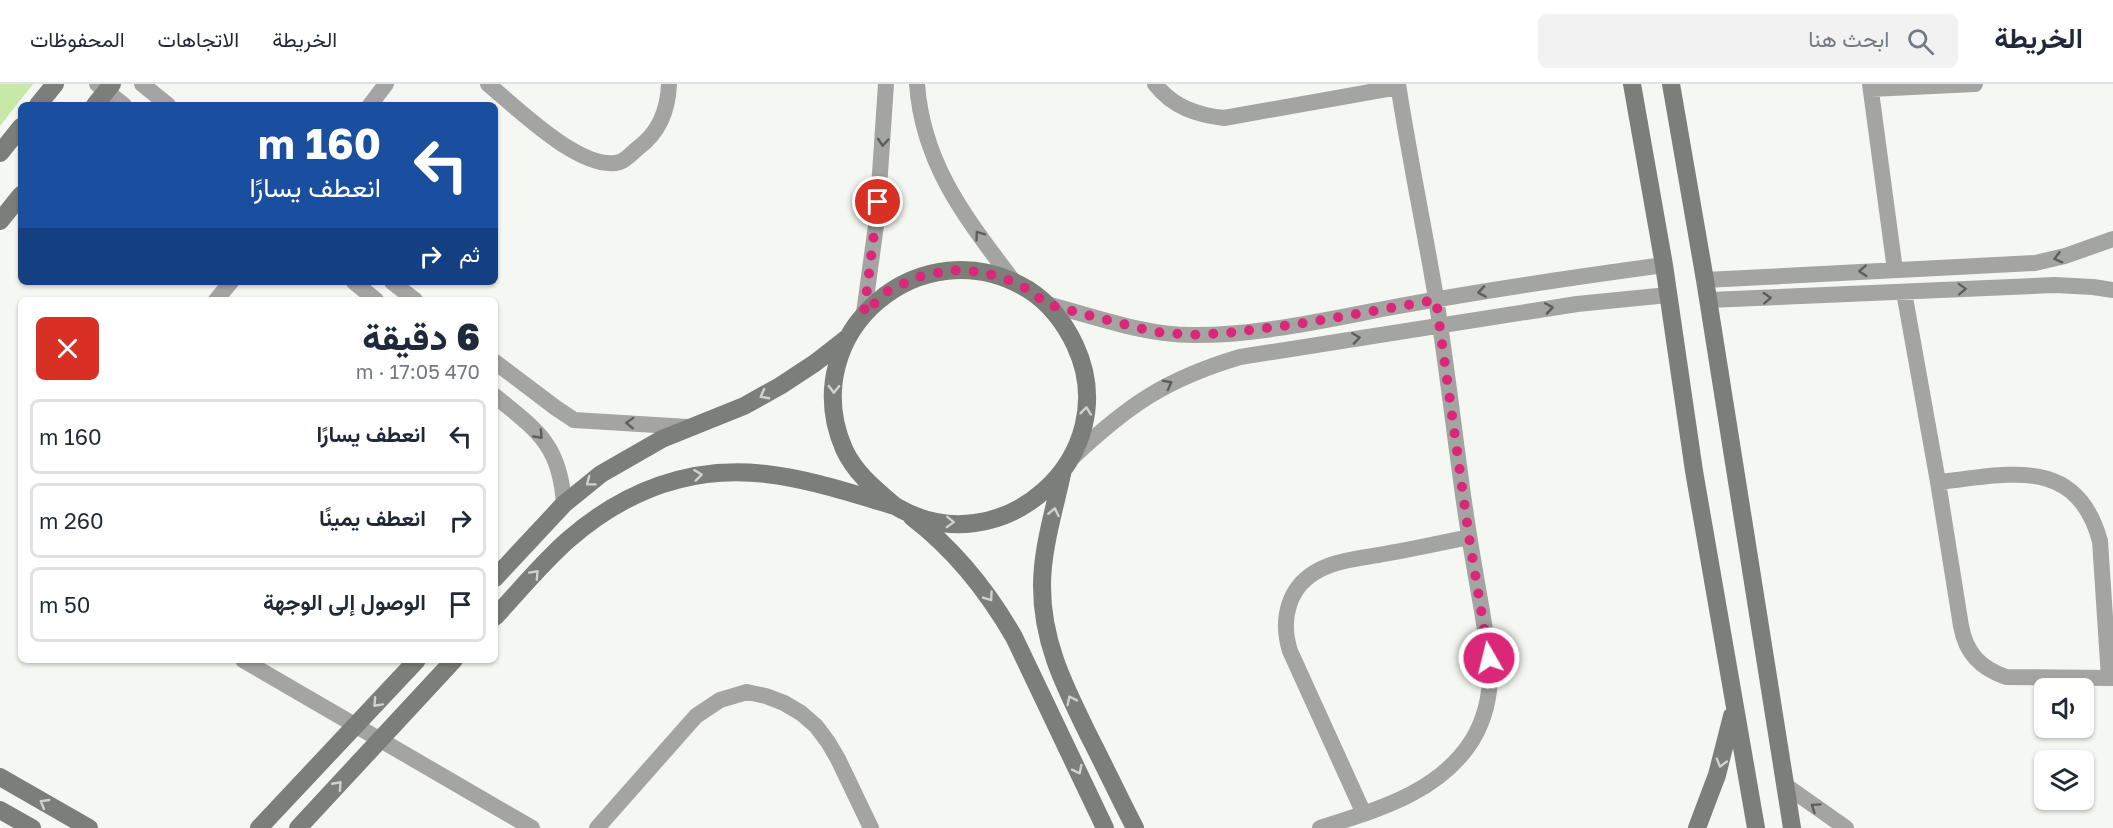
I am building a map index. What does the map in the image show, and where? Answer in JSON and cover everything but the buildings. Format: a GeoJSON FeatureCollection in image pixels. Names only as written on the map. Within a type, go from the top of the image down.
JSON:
{"type":"FeatureCollection","features":[{"type":"Feature","properties":{"kind":"street"},"geometry":{"type":"LineString","coordinates":[[40,102],[55,84]]}},
{"type":"Feature","properties":{"kind":"street"},"geometry":{"type":"LineString","coordinates":[[142,84],[164,102]]}},
{"type":"Feature","properties":{"kind":"street"},"geometry":{"type":"LineString","coordinates":[[372,102],[386,84]]}},
{"type":"Feature","properties":{"kind":"street"},"geometry":{"type":"LineString","coordinates":[[488,84],[576,154],[601,163],[621,162],[644,144],[657,129],[666,111],[669,84]]}},
{"type":"Feature","properties":{"kind":"street"},"geometry":{"type":"LineString","coordinates":[[864,313],[877,218],[886,84]]}},
{"type":"Feature","properties":{"kind":"street"},"geometry":{"type":"LineString","coordinates":[[916,84],[923,127],[943,180],[957,204],[1014,282]]}},
{"type":"Feature","properties":{"kind":"street"},"geometry":{"type":"LineString","coordinates":[[1155,84],[1173,102],[1189,111],[1224,118],[1398,86],[1440,326],[1469,537],[1487,644],[1489,691],[1484,713],[1473,739],[1453,764],[1429,784],[1403,799],[1320,828]]}},
{"type":"Feature","properties":{"kind":"street"},"geometry":{"type":"LineString","coordinates":[[1632,84],[1664,265],[1694,471],[1756,828]]}},
{"type":"Feature","properties":{"kind":"street"},"geometry":{"type":"LineString","coordinates":[[1671,84],[1705,279],[1792,828]]}},
{"type":"Feature","properties":{"kind":"street"},"geometry":{"type":"LineString","coordinates":[[1895,270],[1871,87],[1975,84]]}},
{"type":"Feature","properties":{"kind":"street"},"geometry":{"type":"LineString","coordinates":[[103,91],[120,102]]}},
{"type":"Feature","properties":{"kind":"street"},"geometry":{"type":"LineString","coordinates":[[0,153],[18,131]]}},
{"type":"Feature","properties":{"kind":"street"},"geometry":{"type":"LineString","coordinates":[[0,221],[18,199]]}},
{"type":"Feature","properties":{"kind":"street"},"geometry":{"type":"LineString","coordinates":[[1705,279],[2035,263],[2065,256],[2113,239]]}},
{"type":"Feature","properties":{"kind":"street"},"geometry":{"type":"LineString","coordinates":[[1046,304],[1155,332],[1192,335],[1228,333],[1305,323],[1574,277],[1664,265]]}},
{"type":"Feature","properties":{"kind":"street"},"geometry":{"type":"LineString","coordinates":[[1105,828],[1014,637],[998,609],[958,559],[941,542],[865,481],[845,449],[834,413],[835,375],[847,338],[864,313],[888,291],[918,277],[950,270],[983,272],[1014,282],[1031,291],[1046,304],[1068,330],[1082,360],[1088,393],[1084,426],[1067,465],[1044,553],[1042,586],[1044,618],[1050,650],[1062,681],[1135,828]]}},
{"type":"Feature","properties":{"kind":"street"},"geometry":{"type":"LineString","coordinates":[[218,297],[228,285]]}},
{"type":"Feature","properties":{"kind":"street"},"geometry":{"type":"LineString","coordinates":[[358,285],[372,297]]}},
{"type":"Feature","properties":{"kind":"street"},"geometry":{"type":"LineString","coordinates":[[396,285],[411,297]]}},
{"type":"Feature","properties":{"kind":"street"},"geometry":{"type":"LineString","coordinates":[[1708,300],[2055,285],[2113,290]]}},
{"type":"Feature","properties":{"kind":"street"},"geometry":{"type":"LineString","coordinates":[[1904,292],[1961,626],[1970,653],[1980,664],[2006,677],[2111,678],[2100,541],[2088,511],[2078,498],[2058,483],[2036,475],[2019,473],[1938,482]]}},
{"type":"Feature","properties":{"kind":"street"},"geometry":{"type":"LineString","coordinates":[[498,614],[566,542],[590,523],[635,494],[686,477],[713,473],[764,474],[812,482],[940,522],[975,523],[1008,514],[1038,497],[1067,465],[1122,413],[1149,394],[1209,367],[1240,357],[1309,345],[1577,304],[1668,295]]}},
{"type":"Feature","properties":{"kind":"street"},"geometry":{"type":"LineString","coordinates":[[498,575],[564,504],[601,474],[688,427],[744,406],[780,386],[847,338]]}},
{"type":"Feature","properties":{"kind":"street"},"geometry":{"type":"LineString","coordinates":[[498,364],[574,420],[655,423],[688,427]]}},
{"type":"Feature","properties":{"kind":"street"},"geometry":{"type":"LineString","coordinates":[[498,399],[546,442],[556,461],[562,480],[564,504]]}},
{"type":"Feature","properties":{"kind":"street"},"geometry":{"type":"LineString","coordinates":[[1364,814],[1290,651],[1285,619],[1289,603],[1296,589],[1308,577],[1322,569],[1469,537]]}},
{"type":"Feature","properties":{"kind":"street"},"geometry":{"type":"LineString","coordinates":[[248,663],[532,828]]}},
{"type":"Feature","properties":{"kind":"street"},"geometry":{"type":"LineString","coordinates":[[259,828],[414,663]]}},
{"type":"Feature","properties":{"kind":"street"},"geometry":{"type":"LineString","coordinates":[[298,828],[451,663]]}},
{"type":"Feature","properties":{"kind":"street"},"geometry":{"type":"LineString","coordinates":[[597,828],[696,716],[720,700],[747,692],[784,703],[801,713],[816,726],[833,750],[871,828]]}},
{"type":"Feature","properties":{"kind":"street"},"geometry":{"type":"LineString","coordinates":[[1697,828],[1717,775],[1734,706]]}},
{"type":"Feature","properties":{"kind":"street"},"geometry":{"type":"LineString","coordinates":[[0,777],[89,828]]}},
{"type":"Feature","properties":{"kind":"street"},"geometry":{"type":"LineString","coordinates":[[1785,785],[1846,828]]}},
{"type":"Feature","properties":{"kind":"street"},"geometry":{"type":"LineString","coordinates":[[0,810],[32,828]]}},
{"type":"Feature","properties":{"kind":"green space"},"geometry":{"type":"Polygon","coordinates":[[[0,84],[33,84],[18,102],[0,126],[0,84]]]}},
{"type":"Feature","properties":{"kind":"route"},"geometry":{"type":"LineString","coordinates":[[878,202],[864,313],[888,291],[918,277],[950,270],[983,272],[1014,282],[1031,291],[1046,304],[1120,324],[1155,332],[1192,335],[1228,333],[1305,323],[1436,300],[1469,537],[1489,658]]}}]}
